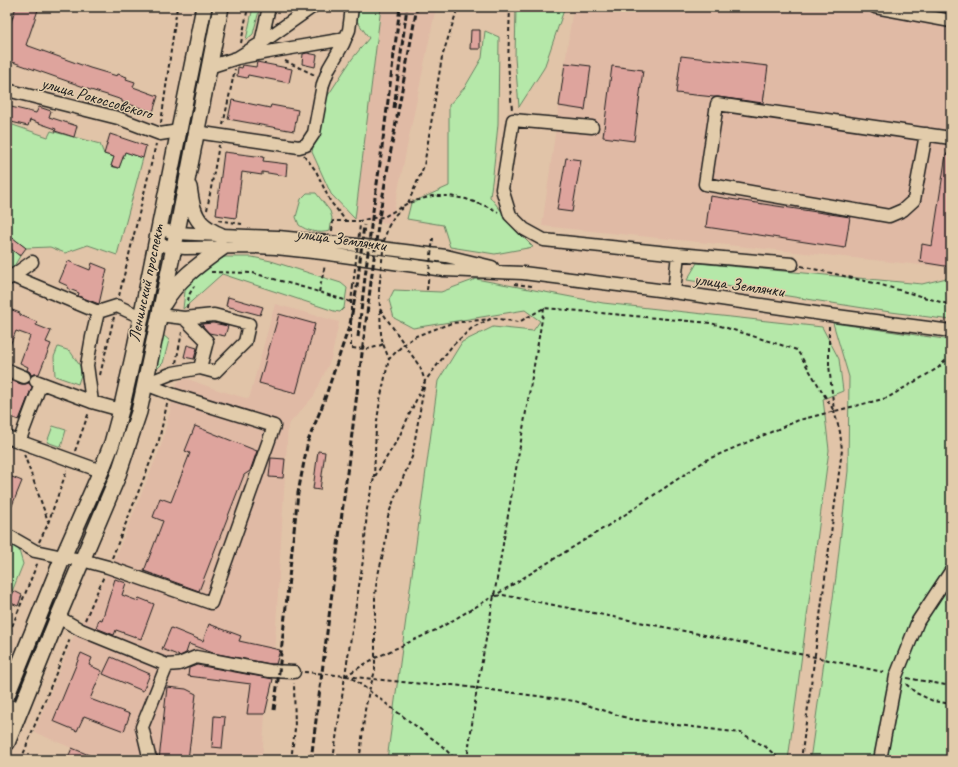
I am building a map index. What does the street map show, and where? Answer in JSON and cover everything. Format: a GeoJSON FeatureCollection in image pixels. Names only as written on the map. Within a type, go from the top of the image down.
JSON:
{"type":"FeatureCollection","features":[{"type":"Feature","properties":{"kind":"main road","name":"Ленинский проспект"},"geometry":{"type":"LineString","coordinates":[[7,695],[63,557],[101,471],[112,443],[122,410],[204,7]]}},
{"type":"Feature","properties":{"kind":"main road","name":"Ленинский проспект"},"geometry":{"type":"LineString","coordinates":[[7,743],[58,617],[118,478],[139,412],[221,7]]}},
{"type":"Feature","properties":{"kind":"main road"},"geometry":{"type":"LineString","coordinates":[[159,315],[167,299],[183,279],[221,242],[201,223],[197,217],[192,202],[188,174]]}},
{"type":"Feature","properties":{"kind":"main road"},"geometry":{"type":"LineString","coordinates":[[7,707],[11,708],[13,711],[7,727]]}},
{"type":"Feature","properties":{"kind":"street"},"geometry":{"type":"LineString","coordinates":[[261,43],[269,7]]}},
{"type":"Feature","properties":{"kind":"street"},"geometry":{"type":"LineString","coordinates":[[237,58],[312,7]]}},
{"type":"Feature","properties":{"kind":"street"},"geometry":{"type":"LineString","coordinates":[[196,132],[299,147],[306,145],[314,133],[323,84],[329,68],[343,44],[349,30],[352,7]]}},
{"type":"Feature","properties":{"kind":"street"},"geometry":{"type":"LineString","coordinates":[[875,7],[951,21]]}},
{"type":"Feature","properties":{"kind":"street"},"geometry":{"type":"LineString","coordinates":[[209,67],[237,58],[339,40],[346,37]]}},
{"type":"Feature","properties":{"kind":"street","name":"улица Рокоссовского"},"geometry":{"type":"LineString","coordinates":[[7,90],[118,118],[160,134],[179,131]]}},
{"type":"Feature","properties":{"kind":"street"},"geometry":{"type":"LineString","coordinates":[[926,134],[914,200],[903,210],[890,216],[705,184],[717,104],[926,134],[951,138]]}},
{"type":"Feature","properties":{"kind":"street"},"geometry":{"type":"LineString","coordinates":[[592,127],[513,120],[502,189],[510,215],[524,229],[544,240],[792,264]]}},
{"type":"Feature","properties":{"kind":"street","name":"улица Землячки"},"geometry":{"type":"LineString","coordinates":[[157,237],[175,240],[221,242],[261,236],[348,244],[446,256],[523,274],[674,292],[828,315],[951,331]]}},
{"type":"Feature","properties":{"kind":"street"},"geometry":{"type":"LineString","coordinates":[[674,292],[678,254]]}},
{"type":"Feature","properties":{"kind":"street"},"geometry":{"type":"LineString","coordinates":[[10,278],[32,262]]}},
{"type":"Feature","properties":{"kind":"street"},"geometry":{"type":"LineString","coordinates":[[10,278],[98,312],[117,306],[141,317]]}},
{"type":"Feature","properties":{"kind":"street"},"geometry":{"type":"LineString","coordinates":[[92,402],[87,365],[98,312]]}},
{"type":"Feature","properties":{"kind":"street"},"geometry":{"type":"LineString","coordinates":[[145,384],[174,373],[200,368],[215,372],[245,342],[249,324],[214,315],[184,318],[159,315]]}},
{"type":"Feature","properties":{"kind":"street"},"geometry":{"type":"LineString","coordinates":[[184,318],[207,341],[200,368]]}},
{"type":"Feature","properties":{"kind":"street"},"geometry":{"type":"LineString","coordinates":[[7,370],[24,376]]}},
{"type":"Feature","properties":{"kind":"street"},"geometry":{"type":"LineString","coordinates":[[19,442],[38,382],[92,402],[122,410]]}},
{"type":"Feature","properties":{"kind":"street"},"geometry":{"type":"LineString","coordinates":[[7,535],[35,551],[82,560],[108,567],[212,603],[274,426],[170,394],[145,384]]}},
{"type":"Feature","properties":{"kind":"street"},"geometry":{"type":"LineString","coordinates":[[7,437],[101,471]]}},
{"type":"Feature","properties":{"kind":"street"},"geometry":{"type":"LineString","coordinates":[[880,760],[901,677],[918,621],[951,571]]}},
{"type":"Feature","properties":{"kind":"street"},"geometry":{"type":"LineString","coordinates":[[58,617],[81,630],[167,665],[179,664],[196,657],[270,671],[294,672]]}},
{"type":"Feature","properties":{"kind":"street"},"geometry":{"type":"LineString","coordinates":[[152,760],[149,756],[142,727],[167,665]]}},
{"type":"Feature","properties":{"kind":"path"},"geometry":{"type":"LineString","coordinates":[[99,380],[160,134],[177,7]]}},
{"type":"Feature","properties":{"kind":"path"},"geometry":{"type":"LineString","coordinates":[[208,213],[207,210],[220,136],[248,7]]}},
{"type":"Feature","properties":{"kind":"path"},"geometry":{"type":"LineString","coordinates":[[389,359],[381,334],[379,290],[384,242],[388,227],[395,215],[408,203],[424,166],[442,57],[458,7]]}},
{"type":"Feature","properties":{"kind":"path"},"geometry":{"type":"LineString","coordinates":[[510,7],[508,63],[513,120]]}},
{"type":"Feature","properties":{"kind":"path"},"geometry":{"type":"LineString","coordinates":[[274,51],[285,60],[315,75],[323,84]]}},
{"type":"Feature","properties":{"kind":"path"},"geometry":{"type":"LineString","coordinates":[[299,147],[316,171],[330,201],[346,221]]}},
{"type":"Feature","properties":{"kind":"path"},"geometry":{"type":"LineString","coordinates":[[332,235],[332,221],[360,221],[384,217],[408,203],[432,196],[449,196],[466,199],[498,212]]}},
{"type":"Feature","properties":{"kind":"path"},"geometry":{"type":"LineString","coordinates":[[215,219],[248,225]]}},
{"type":"Feature","properties":{"kind":"path"},"geometry":{"type":"LineString","coordinates":[[360,221],[351,302],[352,348],[368,349],[383,344]]}},
{"type":"Feature","properties":{"kind":"path"},"geometry":{"type":"LineString","coordinates":[[428,290],[433,238]]}},
{"type":"Feature","properties":{"kind":"path"},"geometry":{"type":"LineString","coordinates":[[319,292],[325,264]]}},
{"type":"Feature","properties":{"kind":"path"},"geometry":{"type":"LineString","coordinates":[[792,264],[878,284],[951,305]]}},
{"type":"Feature","properties":{"kind":"path"},"geometry":{"type":"LineString","coordinates":[[379,271],[387,272]]}},
{"type":"Feature","properties":{"kind":"path"},"geometry":{"type":"LineString","coordinates":[[206,272],[253,273],[351,302]]}},
{"type":"Feature","properties":{"kind":"path"},"geometry":{"type":"LineString","coordinates":[[425,276],[433,277]]}},
{"type":"Feature","properties":{"kind":"path"},"geometry":{"type":"LineString","coordinates":[[174,373],[189,295],[195,284]]}},
{"type":"Feature","properties":{"kind":"path"},"geometry":{"type":"LineString","coordinates":[[510,284],[533,286]]}},
{"type":"Feature","properties":{"kind":"path"},"geometry":{"type":"LineString","coordinates":[[333,760],[364,554],[367,509],[374,478],[376,428],[380,400],[389,359],[404,344],[416,336],[452,323],[493,318],[519,322],[544,308],[711,323],[797,350],[834,411]]}},
{"type":"Feature","properties":{"kind":"path"},"geometry":{"type":"LineString","coordinates":[[467,760],[477,688],[544,308]]}},
{"type":"Feature","properties":{"kind":"path"},"geometry":{"type":"LineString","coordinates":[[359,760],[362,748],[365,710],[369,691],[376,671],[375,595],[377,579],[385,546],[388,516],[412,457],[425,381],[420,367],[380,309]]}},
{"type":"Feature","properties":{"kind":"path"},"geometry":{"type":"LineString","coordinates":[[802,760],[842,450],[840,432],[834,411],[829,365],[828,315]]}},
{"type":"Feature","properties":{"kind":"path"},"geometry":{"type":"LineString","coordinates":[[374,478],[398,437],[425,381],[452,346],[473,327],[493,318]]}},
{"type":"Feature","properties":{"kind":"path"},"geometry":{"type":"LineString","coordinates":[[345,676],[375,658],[438,629],[494,596],[617,520],[706,460],[799,420],[887,398],[938,368],[951,355]]}},
{"type":"Feature","properties":{"kind":"path"},"geometry":{"type":"LineString","coordinates":[[21,760],[70,639],[81,630],[108,567],[159,440],[170,394]]}},
{"type":"Feature","properties":{"kind":"path"},"geometry":{"type":"LineString","coordinates":[[7,639],[37,564],[35,551],[48,522],[92,402]]}},
{"type":"Feature","properties":{"kind":"path"},"geometry":{"type":"LineString","coordinates":[[19,442],[48,522]]}},
{"type":"Feature","properties":{"kind":"path"},"geometry":{"type":"LineString","coordinates":[[494,596],[508,596],[815,656],[881,672]]}},
{"type":"Feature","properties":{"kind":"path"},"geometry":{"type":"LineString","coordinates":[[291,760],[295,729],[294,672]]}},
{"type":"Feature","properties":{"kind":"path"},"geometry":{"type":"LineString","coordinates":[[311,673],[431,685],[453,685],[575,701],[630,719],[741,733],[766,747],[780,760]]}},
{"type":"Feature","properties":{"kind":"path"},"geometry":{"type":"LineString","coordinates":[[351,677],[441,745],[456,760]]}},
{"type":"Feature","properties":{"kind":"path"},"geometry":{"type":"LineString","coordinates":[[901,677],[951,686]]}},
{"type":"Feature","properties":{"kind":"path"},"geometry":{"type":"LineString","coordinates":[[901,677],[916,694],[933,701],[951,704]]}},
{"type":"Feature","properties":{"kind":"shaded area"},"geometry":{"type":"Polygon","coordinates":[[[381,7],[436,7],[391,224],[355,219],[381,7]]]}},
{"type":"Feature","properties":{"kind":"shaded area"},"geometry":{"type":"Polygon","coordinates":[[[573,7],[951,7],[951,268],[542,226],[573,7]]]}},
{"type":"Feature","properties":{"kind":"shaded area"},"geometry":{"type":"Polygon","coordinates":[[[275,304],[339,322],[331,359],[314,396],[288,425],[275,642],[265,714],[262,760],[67,760],[72,748],[34,732],[71,642],[113,563],[161,446],[177,384],[185,378],[249,399],[275,304]]]}},
{"type":"Feature","properties":{"kind":"green space"},"geometry":{"type":"Polygon","coordinates":[[[253,7],[260,7],[253,34],[246,40],[253,7]]]}},
{"type":"Feature","properties":{"kind":"green space"},"geometry":{"type":"Polygon","coordinates":[[[359,7],[381,7],[355,219],[331,194],[312,152],[321,106],[352,59],[369,38],[357,21],[359,7]]]}},
{"type":"Feature","properties":{"kind":"green space"},"geometry":{"type":"Polygon","coordinates":[[[516,7],[565,7],[544,68],[519,107],[515,58],[516,7]]]}},
{"type":"Feature","properties":{"kind":"green space"},"geometry":{"type":"Polygon","coordinates":[[[485,31],[499,37],[498,124],[490,197],[519,233],[533,247],[495,254],[450,247],[443,225],[407,219],[411,203],[449,186],[449,105],[465,87],[482,58],[485,31]]]}},
{"type":"Feature","properties":{"kind":"green space"},"geometry":{"type":"Polygon","coordinates":[[[7,123],[48,137],[51,131],[100,144],[104,154],[114,157],[111,166],[119,168],[125,152],[143,158],[117,255],[88,245],[65,253],[50,247],[26,248],[13,238],[7,246],[7,123]]]}},
{"type":"Feature","properties":{"kind":"green space"},"geometry":{"type":"Polygon","coordinates":[[[307,193],[316,193],[330,211],[332,218],[330,231],[313,231],[299,225],[296,217],[301,199],[307,193]]]}},
{"type":"Feature","properties":{"kind":"green space"},"geometry":{"type":"Polygon","coordinates":[[[7,246],[20,256],[13,268],[7,272],[7,246]]]}},
{"type":"Feature","properties":{"kind":"green space"},"geometry":{"type":"Polygon","coordinates":[[[225,257],[252,257],[271,261],[341,283],[347,288],[344,308],[340,312],[334,311],[222,274],[183,309],[186,283],[204,266],[225,257]]]}},
{"type":"Feature","properties":{"kind":"green space"},"geometry":{"type":"Polygon","coordinates":[[[697,263],[922,284],[951,277],[951,320],[876,310],[687,280],[697,263]]]}},
{"type":"Feature","properties":{"kind":"green space"},"geometry":{"type":"Polygon","coordinates":[[[476,279],[603,303],[822,327],[839,359],[843,391],[823,399],[829,450],[788,760],[387,760],[438,381],[462,342],[493,327],[533,331],[540,321],[525,310],[413,328],[394,318],[389,300],[394,290],[441,292],[476,279]]]}},
{"type":"Feature","properties":{"kind":"green space"},"geometry":{"type":"Polygon","coordinates":[[[833,323],[951,340],[951,760],[810,760],[836,577],[848,471],[849,377],[833,323]]]}},
{"type":"Feature","properties":{"kind":"green space"},"geometry":{"type":"Polygon","coordinates":[[[163,335],[169,340],[163,363],[156,370],[163,335]]]}},
{"type":"Feature","properties":{"kind":"green space"},"geometry":{"type":"Polygon","coordinates":[[[58,347],[70,351],[80,366],[81,375],[78,384],[55,376],[54,357],[58,347]]]}},
{"type":"Feature","properties":{"kind":"green space"},"geometry":{"type":"Polygon","coordinates":[[[53,426],[66,430],[61,447],[47,442],[53,426]]]}},
{"type":"Feature","properties":{"kind":"green space"},"geometry":{"type":"Polygon","coordinates":[[[7,541],[18,547],[23,564],[7,604],[7,541]]]}},
{"type":"Feature","properties":{"kind":"building"},"geometry":{"type":"Polygon","coordinates":[[[16,7],[39,7],[26,45],[90,68],[117,76],[118,74],[127,77],[126,79],[135,82],[133,87],[158,96],[153,112],[7,60],[7,34],[16,7]]]}},
{"type":"Feature","properties":{"kind":"building"},"geometry":{"type":"Polygon","coordinates":[[[471,30],[480,30],[480,49],[470,49],[471,30]]]}},
{"type":"Feature","properties":{"kind":"building"},"geometry":{"type":"Polygon","coordinates":[[[307,53],[317,55],[315,67],[302,64],[303,54],[307,53]]]}},
{"type":"Feature","properties":{"kind":"building"},"geometry":{"type":"Polygon","coordinates":[[[681,56],[768,66],[763,103],[676,93],[681,56]]]}},
{"type":"Feature","properties":{"kind":"building"},"geometry":{"type":"Polygon","coordinates":[[[257,62],[292,69],[289,83],[248,75],[247,78],[237,76],[238,67],[242,68],[243,65],[256,67],[257,62]]]}},
{"type":"Feature","properties":{"kind":"building"},"geometry":{"type":"Polygon","coordinates":[[[565,63],[591,66],[585,110],[559,106],[565,63]]]}},
{"type":"Feature","properties":{"kind":"building"},"geometry":{"type":"Polygon","coordinates":[[[612,66],[643,70],[634,141],[603,137],[612,66]]]}},
{"type":"Feature","properties":{"kind":"building"},"geometry":{"type":"Polygon","coordinates":[[[232,100],[270,108],[271,105],[298,110],[294,131],[228,119],[232,100]]]}},
{"type":"Feature","properties":{"kind":"building"},"geometry":{"type":"Polygon","coordinates":[[[7,106],[36,113],[39,107],[51,111],[49,117],[77,126],[74,137],[55,131],[56,129],[30,120],[28,126],[7,121],[7,106]]]}},
{"type":"Feature","properties":{"kind":"building"},"geometry":{"type":"Polygon","coordinates":[[[110,134],[146,146],[143,158],[125,152],[119,168],[111,166],[114,157],[104,154],[110,134]]]}},
{"type":"Feature","properties":{"kind":"building"},"geometry":{"type":"Polygon","coordinates":[[[224,152],[264,157],[263,161],[287,164],[286,176],[262,172],[262,175],[242,172],[236,218],[216,215],[224,152]]]}},
{"type":"Feature","properties":{"kind":"building"},"geometry":{"type":"Polygon","coordinates":[[[946,154],[951,154],[951,267],[920,262],[922,244],[932,246],[946,154]]]}},
{"type":"Feature","properties":{"kind":"building"},"geometry":{"type":"Polygon","coordinates":[[[566,158],[581,160],[572,212],[557,210],[566,158]]]}},
{"type":"Feature","properties":{"kind":"building"},"geometry":{"type":"Polygon","coordinates":[[[710,196],[850,217],[845,248],[706,227],[710,196]]]}},
{"type":"Feature","properties":{"kind":"building"},"geometry":{"type":"Polygon","coordinates":[[[13,238],[26,248],[20,256],[7,246],[13,238]]]}},
{"type":"Feature","properties":{"kind":"building"},"geometry":{"type":"Polygon","coordinates":[[[68,261],[90,270],[92,263],[107,269],[99,304],[78,296],[79,293],[67,288],[68,286],[59,282],[68,261]]]}},
{"type":"Feature","properties":{"kind":"building"},"geometry":{"type":"Polygon","coordinates":[[[228,297],[263,307],[260,315],[226,306],[228,297]]]}},
{"type":"Feature","properties":{"kind":"building"},"geometry":{"type":"Polygon","coordinates":[[[7,308],[37,322],[36,325],[51,331],[46,342],[51,344],[39,374],[31,375],[27,370],[28,367],[20,363],[30,336],[16,331],[7,352],[7,308]]]}},
{"type":"Feature","properties":{"kind":"building"},"geometry":{"type":"Polygon","coordinates":[[[279,314],[315,324],[296,393],[259,383],[279,314]]]}},
{"type":"Feature","properties":{"kind":"building"},"geometry":{"type":"Polygon","coordinates":[[[213,323],[228,326],[225,336],[209,333],[202,325],[213,323]]]}},
{"type":"Feature","properties":{"kind":"building"},"geometry":{"type":"Polygon","coordinates":[[[187,345],[197,348],[194,359],[184,357],[187,345]]]}},
{"type":"Feature","properties":{"kind":"building"},"geometry":{"type":"Polygon","coordinates":[[[7,379],[21,384],[29,383],[32,387],[19,420],[7,416],[7,379]]]}},
{"type":"Feature","properties":{"kind":"building"},"geometry":{"type":"Polygon","coordinates":[[[195,426],[257,451],[250,471],[244,475],[199,591],[144,571],[163,521],[153,517],[160,498],[171,502],[190,453],[185,451],[195,426]]]}},
{"type":"Feature","properties":{"kind":"building"},"geometry":{"type":"Polygon","coordinates":[[[318,451],[325,452],[320,490],[313,489],[318,451]]]}},
{"type":"Feature","properties":{"kind":"building"},"geometry":{"type":"Polygon","coordinates":[[[271,458],[285,459],[283,478],[269,477],[271,458]]]}},
{"type":"Feature","properties":{"kind":"building"},"geometry":{"type":"Polygon","coordinates":[[[7,475],[22,481],[7,518],[7,475]]]}},
{"type":"Feature","properties":{"kind":"building"},"geometry":{"type":"Polygon","coordinates":[[[115,579],[126,583],[122,595],[138,601],[139,598],[154,604],[141,639],[116,630],[114,635],[96,628],[99,619],[102,620],[115,579]]]}},
{"type":"Feature","properties":{"kind":"building"},"geometry":{"type":"Polygon","coordinates":[[[14,591],[22,595],[18,606],[9,602],[14,591]]]}},
{"type":"Feature","properties":{"kind":"building"},"geometry":{"type":"Polygon","coordinates":[[[209,624],[241,636],[239,641],[280,650],[276,664],[213,653],[189,644],[186,653],[180,656],[162,649],[171,628],[203,641],[209,624]]]}},
{"type":"Feature","properties":{"kind":"building"},"geometry":{"type":"Polygon","coordinates":[[[81,653],[92,658],[89,665],[102,671],[90,699],[130,714],[124,731],[84,716],[77,731],[53,721],[81,653]]]}},
{"type":"Feature","properties":{"kind":"building"},"geometry":{"type":"Polygon","coordinates":[[[111,657],[150,674],[143,691],[103,674],[111,657]]]}},
{"type":"Feature","properties":{"kind":"building"},"geometry":{"type":"Polygon","coordinates":[[[197,665],[273,679],[265,714],[247,714],[251,684],[188,676],[189,668],[197,665]]]}},
{"type":"Feature","properties":{"kind":"building"},"geometry":{"type":"Polygon","coordinates":[[[167,687],[186,689],[196,694],[188,760],[159,760],[167,687]]]}},
{"type":"Feature","properties":{"kind":"building"},"geometry":{"type":"Polygon","coordinates":[[[214,716],[225,717],[222,748],[212,747],[214,716]]]}},
{"type":"Feature","properties":{"kind":"building"},"geometry":{"type":"Polygon","coordinates":[[[72,748],[101,760],[67,760],[72,748]]]}},
{"type":"Feature","properties":{"kind":"railway"},"geometry":{"type":"LineString","coordinates":[[358,337],[400,7]]}},
{"type":"Feature","properties":{"kind":"railway"},"geometry":{"type":"LineString","coordinates":[[394,108],[407,7]]}},
{"type":"Feature","properties":{"kind":"railway"},"geometry":{"type":"LineString","coordinates":[[311,760],[379,218],[417,7]]}},
{"type":"Feature","properties":{"kind":"railway"},"geometry":{"type":"LineString","coordinates":[[274,710],[298,493],[308,441],[323,404],[350,324],[357,287],[364,225]]}}]}
